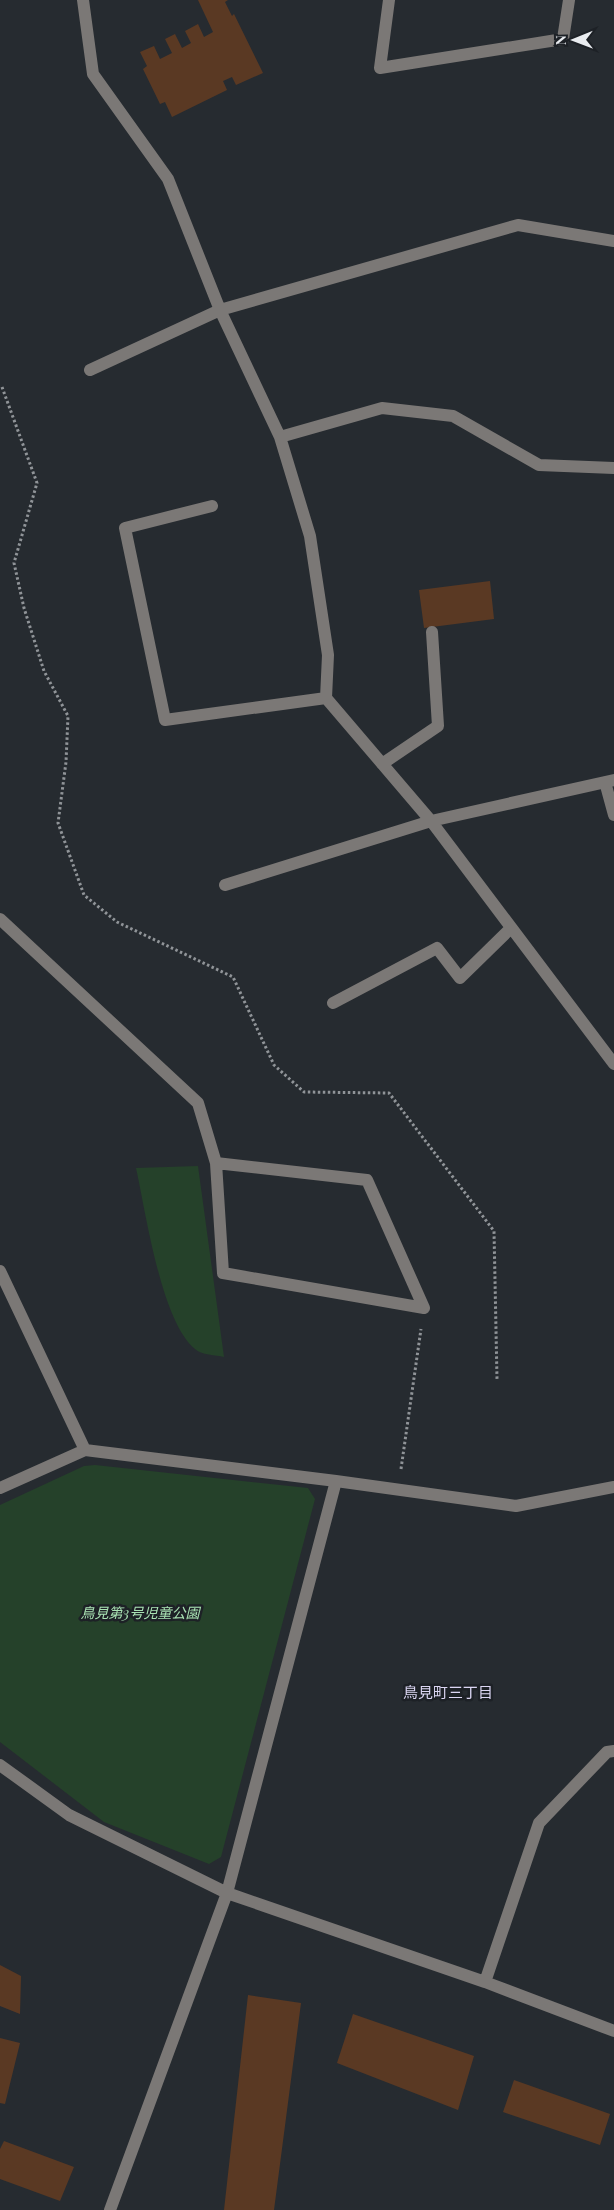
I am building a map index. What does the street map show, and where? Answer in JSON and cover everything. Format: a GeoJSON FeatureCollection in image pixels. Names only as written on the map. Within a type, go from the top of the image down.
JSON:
{"type":"FeatureCollection","features":[{"type":"Feature","properties":{"kind":"street"},"geometry":{"type":"LineString","coordinates":[[82,0],[93,74],[168,179],[220,310],[280,436],[310,536],[328,655],[326,698],[430,821],[614,1064]]}},
{"type":"Feature","properties":{"kind":"street"},"geometry":{"type":"LineString","coordinates":[[389,0],[380,68],[563,39],[569,0]]}},
{"type":"Feature","properties":{"kind":"street"},"geometry":{"type":"LineString","coordinates":[[90,370],[220,310],[518,225],[614,241]]}},
{"type":"Feature","properties":{"kind":"street"},"geometry":{"type":"LineString","coordinates":[[280,436],[382,408],[453,416],[538,465],[614,468]]}},
{"type":"Feature","properties":{"kind":"street"},"geometry":{"type":"LineString","coordinates":[[212,506],[125,528],[165,720],[326,698]]}},
{"type":"Feature","properties":{"kind":"street"},"geometry":{"type":"LineString","coordinates":[[382,764],[438,726],[432,632]]}},
{"type":"Feature","properties":{"kind":"street"},"geometry":{"type":"LineString","coordinates":[[226,885],[430,821],[610,781],[614,816]]}},
{"type":"Feature","properties":{"kind":"street"},"geometry":{"type":"LineString","coordinates":[[0,919],[198,1103],[216,1163],[223,1273],[424,1308]]}},
{"type":"Feature","properties":{"kind":"street"},"geometry":{"type":"LineString","coordinates":[[333,1003],[437,948],[460,978],[511,928]]}},
{"type":"Feature","properties":{"kind":"street"},"geometry":{"type":"LineString","coordinates":[[216,1163],[367,1180],[424,1308]]}},
{"type":"Feature","properties":{"kind":"street"},"geometry":{"type":"LineString","coordinates":[[0,1271],[85,1450]]}},
{"type":"Feature","properties":{"kind":"street"},"geometry":{"type":"LineString","coordinates":[[0,1488],[85,1450],[336,1480],[516,1506],[614,1487]]}},
{"type":"Feature","properties":{"kind":"street"},"geometry":{"type":"LineString","coordinates":[[110,2210],[227,1893],[336,1480]]}},
{"type":"Feature","properties":{"kind":"street"},"geometry":{"type":"LineString","coordinates":[[484,1982],[539,1823],[607,1752],[614,1751]]}},
{"type":"Feature","properties":{"kind":"street"},"geometry":{"type":"LineString","coordinates":[[0,1765],[69,1815],[227,1893],[484,1982],[614,2031]]}},
{"type":"Feature","properties":{"kind":"path"},"geometry":{"type":"LineString","coordinates":[[2,387],[37,483],[14,563],[24,608],[44,672],[68,716],[66,762],[58,823],[84,895],[117,922],[233,977],[274,1065],[304,1092],[389,1093],[494,1231],[497,1380]]}},
{"type":"Feature","properties":{"kind":"path"},"geometry":{"type":"LineString","coordinates":[[398,1489],[424,1308]]}},
{"type":"Feature","properties":{"kind":"green space"},"geometry":{"type":"Polygon","coordinates":[[[198,1166],[224,1357],[205,1354],[195,1349],[183,1335],[173,1315],[156,1265],[136,1168],[198,1166]]]}},
{"type":"Feature","properties":{"kind":"green space","name":"鳥見第3号児童公園"},"geometry":{"type":"Polygon","coordinates":[[[95,1465],[308,1488],[315,1499],[221,1857],[209,1864],[104,1822],[0,1742],[0,1505],[84,1466],[95,1465]]]}},
{"type":"Feature","properties":{"kind":"building"},"geometry":{"type":"Polygon","coordinates":[[[198,0],[228,0],[225,2],[232,16],[234,14],[263,73],[236,85],[232,77],[223,81],[227,90],[172,117],[165,102],[160,104],[143,69],[147,66],[140,52],[154,46],[160,59],[172,53],[165,39],[175,34],[182,48],[191,43],[185,31],[198,24],[204,37],[213,32],[198,0]]]}},
{"type":"Feature","properties":{"kind":"building"},"geometry":{"type":"Polygon","coordinates":[[[490,581],[494,619],[424,628],[419,590],[490,581]]]}},
{"type":"Feature","properties":{"kind":"building"},"geometry":{"type":"Polygon","coordinates":[[[0,1965],[21,1976],[20,2014],[0,2006],[0,1965]]]}},
{"type":"Feature","properties":{"kind":"building"},"geometry":{"type":"Polygon","coordinates":[[[248,1995],[301,2003],[274,2210],[224,2210],[248,1995]]]}},
{"type":"Feature","properties":{"kind":"building"},"geometry":{"type":"Polygon","coordinates":[[[353,2014],[474,2056],[458,2110],[337,2063],[353,2014]]]}},
{"type":"Feature","properties":{"kind":"building"},"geometry":{"type":"Polygon","coordinates":[[[0,2038],[20,2043],[5,2104],[0,2103],[0,2038]]]}},
{"type":"Feature","properties":{"kind":"building"},"geometry":{"type":"Polygon","coordinates":[[[514,2080],[610,2114],[600,2145],[503,2112],[514,2080]]]}},
{"type":"Feature","properties":{"kind":"building"},"geometry":{"type":"Polygon","coordinates":[[[4,2141],[74,2167],[60,2201],[0,2179],[0,2149],[4,2141]]]}},
{"type":"Feature","properties":{"kind":"district","name":"鳥見町三丁目"},"geometry":{"type":"Point","coordinates":[448,1693]}}]}
